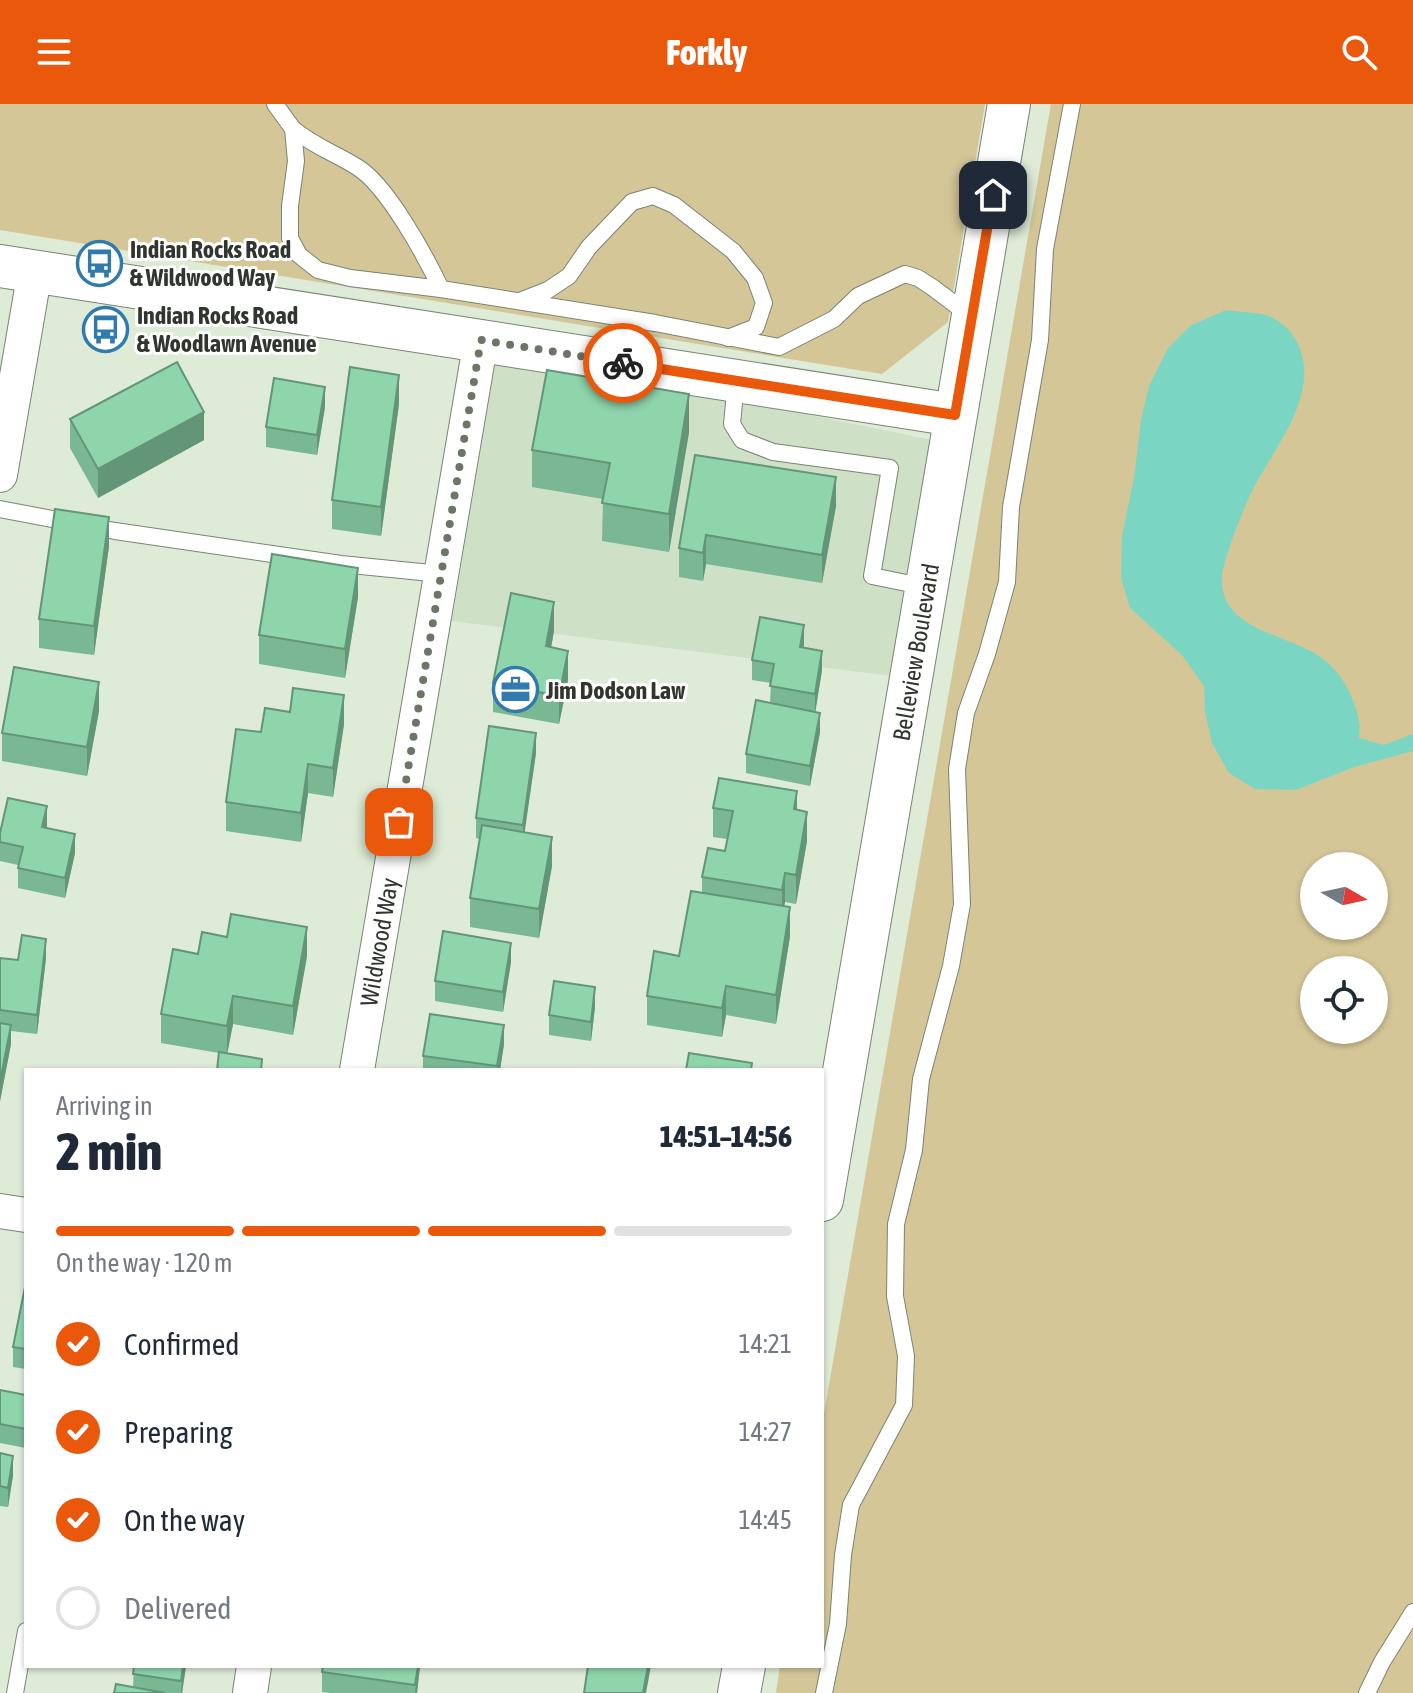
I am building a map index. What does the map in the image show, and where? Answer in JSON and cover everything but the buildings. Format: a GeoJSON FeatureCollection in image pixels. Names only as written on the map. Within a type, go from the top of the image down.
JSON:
{"type":"FeatureCollection","features":[{"type":"Feature","properties":{"kind":"street","name":"Belleview Boulevard"},"geometry":{"type":"LineString","coordinates":[[824,1188],[1009,104]]}},
{"type":"Feature","properties":{"kind":"street"},"geometry":{"type":"LineString","coordinates":[[0,475],[18,269],[955,415]]}},
{"type":"Feature","properties":{"kind":"street","name":"Wildwood Way"},"geometry":{"type":"LineString","coordinates":[[357,1068],[481,340]]}},
{"type":"Feature","properties":{"kind":"street"},"geometry":{"type":"LineString","coordinates":[[0,1211],[24,1215]]}},
{"type":"Feature","properties":{"kind":"street"},"geometry":{"type":"LineString","coordinates":[[250,1693],[254,1668]]}},
{"type":"Feature","properties":{"kind":"street"},"geometry":{"type":"LineString","coordinates":[[739,1693],[744,1668]]}},
{"type":"Feature","properties":{"kind":"lane"},"geometry":{"type":"LineString","coordinates":[[275,104],[293,129],[312,145],[360,168],[423,250],[441,289]]}},
{"type":"Feature","properties":{"kind":"lane"},"geometry":{"type":"LineString","coordinates":[[824,1693],[838,1624],[843,1555],[851,1505],[904,1405],[906,1356],[895,1296],[896,1224],[914,1150],[921,1079],[951,966],[962,904],[957,769],[966,713],[987,654],[1007,582],[1011,507],[1040,340],[1045,249],[1072,104]]}},
{"type":"Feature","properties":{"kind":"lane"},"geometry":{"type":"LineString","coordinates":[[293,129],[296,161],[290,206],[290,238],[299,255],[318,270],[350,278],[441,289],[655,323],[779,347],[834,319],[858,296],[905,274],[918,278],[972,317]]}},
{"type":"Feature","properties":{"kind":"lane"},"geometry":{"type":"LineString","coordinates":[[519,302],[548,290],[569,276],[589,247],[632,202],[653,196],[674,205],[733,251],[755,278],[764,303],[756,327],[728,338]]}},
{"type":"Feature","properties":{"kind":"lane"},"geometry":{"type":"LineString","coordinates":[[736,381],[732,424],[742,440],[773,452],[890,468],[872,576],[926,587]]}},
{"type":"Feature","properties":{"kind":"lane"},"geometry":{"type":"LineString","coordinates":[[0,509],[115,531],[341,564],[441,574]]}},
{"type":"Feature","properties":{"kind":"lane"},"geometry":{"type":"LineString","coordinates":[[1367,1693],[1413,1612]]}},
{"type":"Feature","properties":{"kind":"lane"},"geometry":{"type":"LineString","coordinates":[[15,1693],[24,1642]]}},
{"type":"Feature","properties":{"kind":"shaded area"},"geometry":{"type":"Polygon","coordinates":[[[0,104],[985,104],[948,322],[882,374],[0,230],[0,104]]]}},
{"type":"Feature","properties":{"kind":"shaded area"},"geometry":{"type":"Polygon","coordinates":[[[1051,104],[1413,104],[1413,1693],[776,1693],[780,1668],[824,1668],[824,1413],[1051,104]]]}},
{"type":"Feature","properties":{"kind":"shaded area"},"geometry":{"type":"Polygon","coordinates":[[[496,359],[672,387],[932,440],[892,676],[452,621],[496,359]]]}},
{"type":"Feature","properties":{"kind":"water"},"geometry":{"type":"Polygon","coordinates":[[[1226,310],[1262,314],[1284,325],[1298,344],[1304,364],[1304,383],[1291,422],[1250,495],[1234,535],[1222,576],[1224,595],[1232,610],[1245,621],[1314,653],[1332,667],[1354,703],[1359,738],[1384,745],[1413,734],[1413,751],[1354,767],[1296,790],[1255,789],[1229,773],[1212,743],[1205,712],[1204,686],[1182,655],[1130,608],[1121,578],[1122,536],[1149,386],[1168,348],[1190,326],[1226,310]]]}},
{"type":"Feature","properties":{"kind":"way so far"},"geometry":{"type":"LineString","coordinates":[[399,822],[481,340],[623,363]]}},
{"type":"Feature","properties":{"kind":"place","name":"Indian Rocks Road & Wildwood Way"},"geometry":{"type":"Point","coordinates":[99,263]}},
{"type":"Feature","properties":{"kind":"place","name":"Indian Rocks Road & Woodlawn Avenue"},"geometry":{"type":"Point","coordinates":[106,329]}},
{"type":"Feature","properties":{"kind":"place","name":"Jim Dodson Law"},"geometry":{"type":"Point","coordinates":[515,690]}},
{"type":"Feature","properties":{"kind":"route"},"geometry":{"type":"LineString","coordinates":[[623,363],[955,415],[993,195]]}}]}
